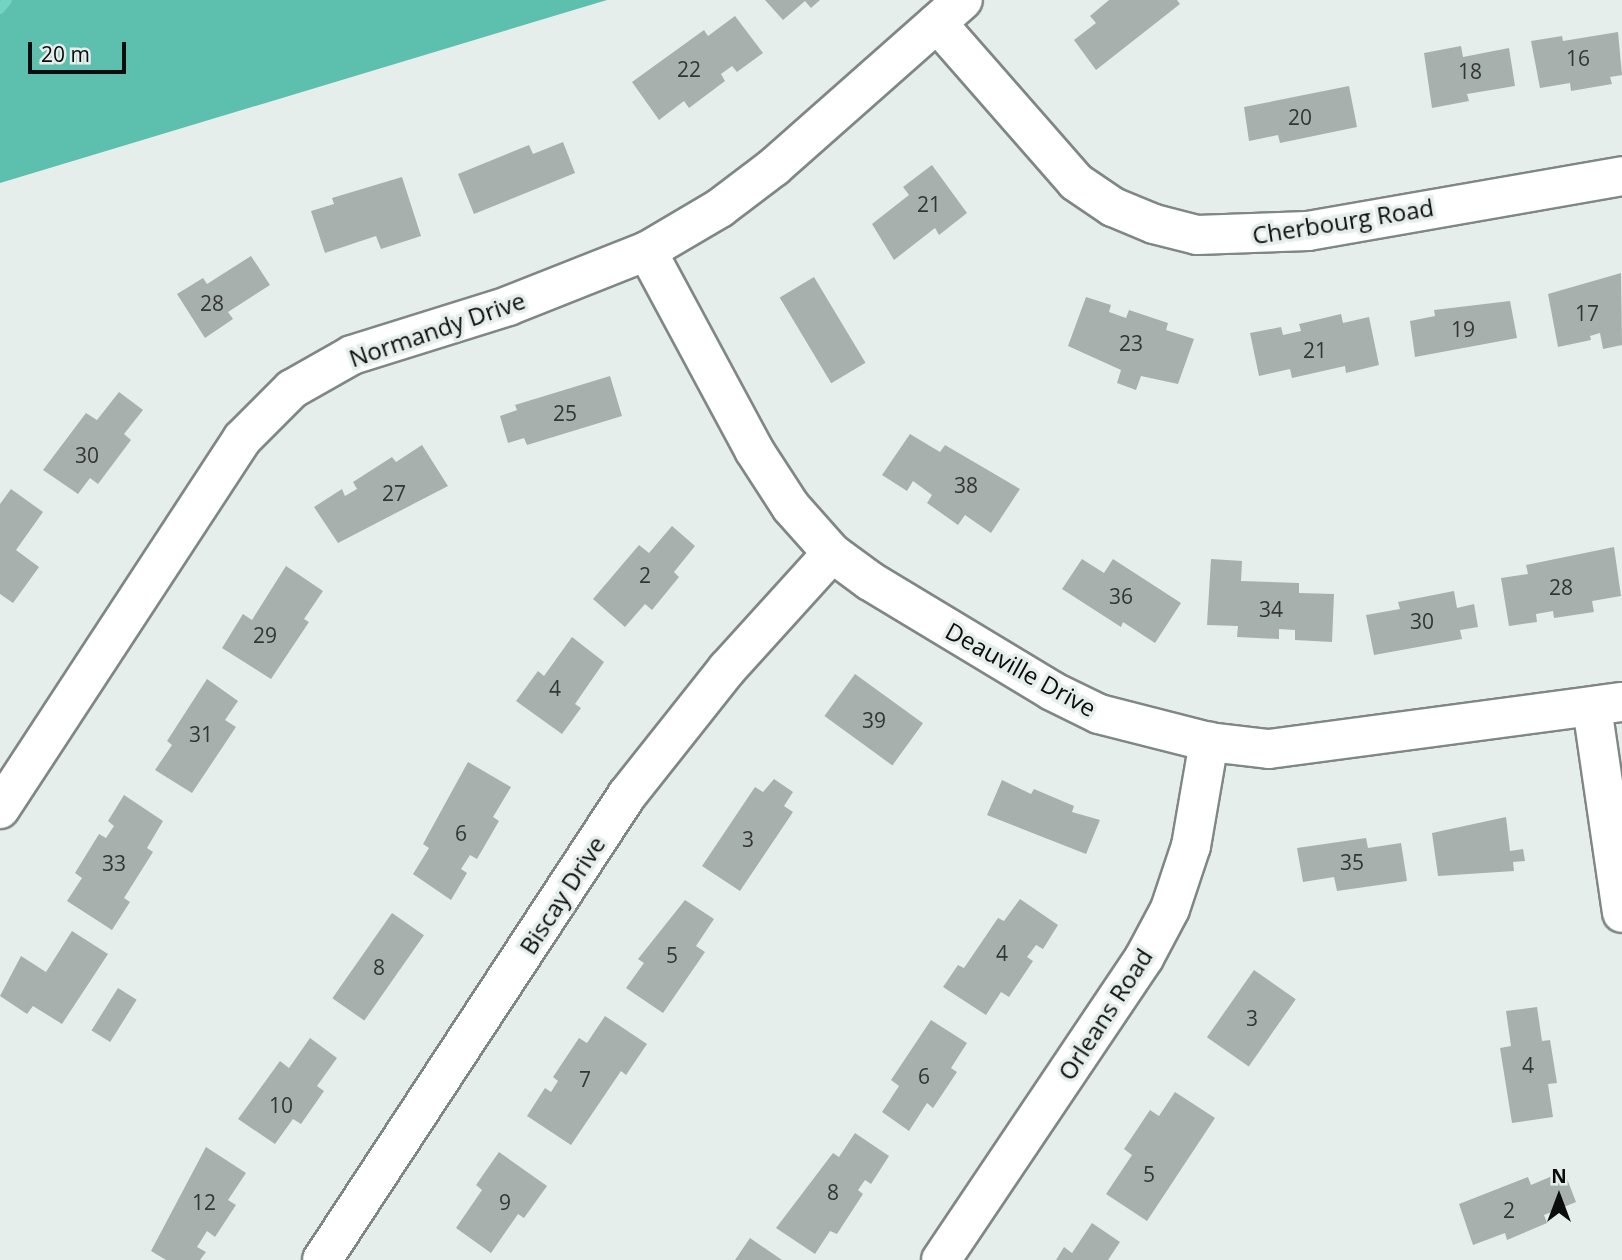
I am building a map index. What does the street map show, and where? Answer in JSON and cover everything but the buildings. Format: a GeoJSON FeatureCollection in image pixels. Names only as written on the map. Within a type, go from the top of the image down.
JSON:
{"type":"FeatureCollection","features":[{"type":"Feature","properties":{"kind":"street","name":"Cherbourg Road"},"geometry":{"type":"LineString","coordinates":[[950,11],[1076,182],[1113,207],[1154,224],[1197,235],[1308,231],[1622,176]]}},
{"type":"Feature","properties":{"kind":"street","name":"Normandy Drive"},"geometry":{"type":"LineString","coordinates":[[0,809],[242,439],[292,389],[352,355],[508,306],[647,251],[720,208],[774,167],[950,11]]}},
{"type":"Feature","properties":{"kind":"street","name":"Deauville Drive"},"geometry":{"type":"LineString","coordinates":[[647,251],[754,450],[790,507],[832,553],[870,581],[1052,691],[1099,714],[1209,742],[1269,749],[1339,743],[1607,705]]}},
{"type":"Feature","properties":{"kind":"street","name":"Biscay Drive"},"geometry":{"type":"LineString","coordinates":[[323,1260],[627,795],[727,669],[832,553]]}},
{"type":"Feature","properties":{"kind":"street"},"geometry":{"type":"LineString","coordinates":[[1607,705],[1622,913]]}},
{"type":"Feature","properties":{"kind":"street","name":"Orleans Road"},"geometry":{"type":"LineString","coordinates":[[941,1260],[1144,958],[1170,909],[1191,846],[1209,742]]}},
{"type":"Feature","properties":{"kind":"green space"},"geometry":{"type":"Polygon","coordinates":[[[0,0],[607,0],[0,183],[0,0]]]}},
{"type":"Feature","properties":{"kind":"waterway"},"geometry":{"type":"LineString","coordinates":[[0,9],[7,0]]}}]}
